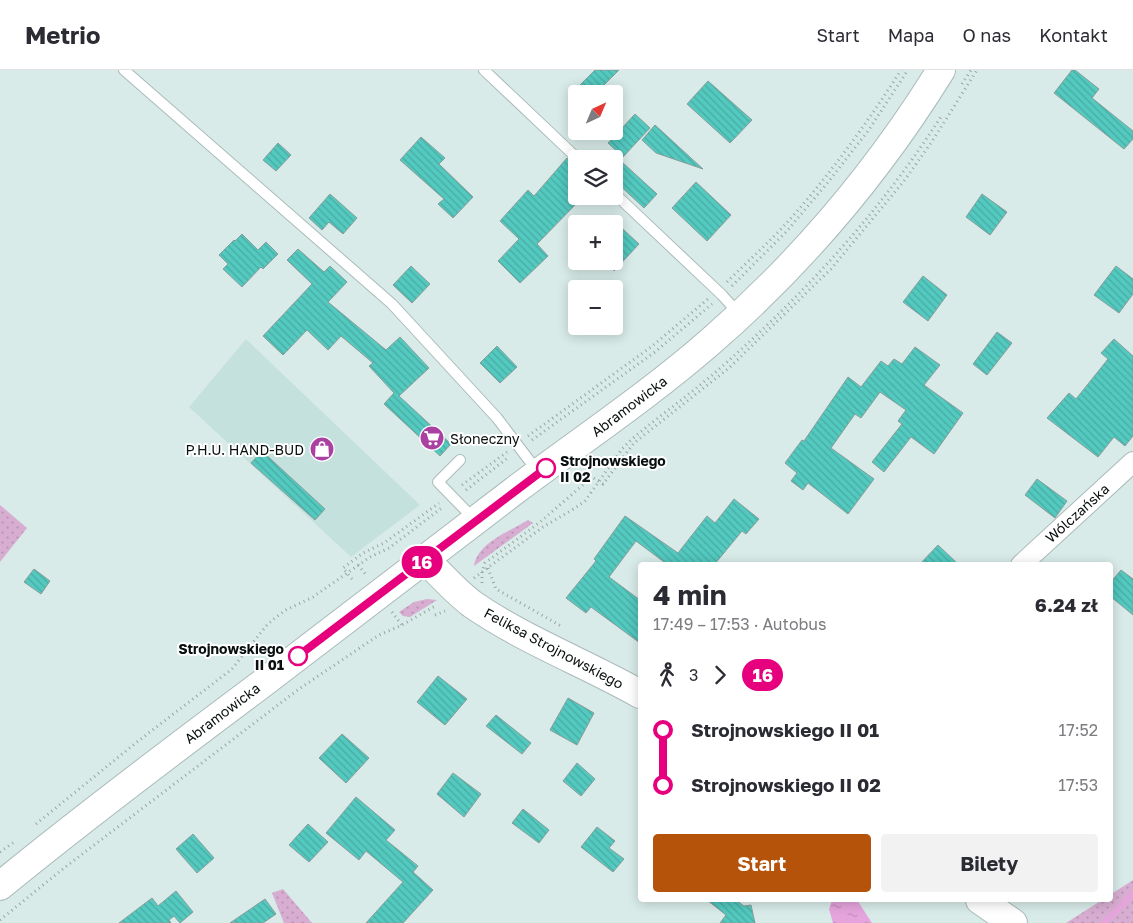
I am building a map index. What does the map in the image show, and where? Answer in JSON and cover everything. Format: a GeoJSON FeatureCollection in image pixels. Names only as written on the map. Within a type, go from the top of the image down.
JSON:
{"type":"FeatureCollection","features":[{"type":"Feature","properties":{"kind":"main road","name":"Abramowicka"},"geometry":{"type":"LineString","coordinates":[[0,886],[425,559],[670,375],[740,315],[799,257],[850,199],[889,148],[941,70]]}},
{"type":"Feature","properties":{"kind":"main road","name":"Feliksa Strojnowskiego"},"geometry":{"type":"LineString","coordinates":[[425,559],[457,591],[479,608],[527,636],[638,693]]}},
{"type":"Feature","properties":{"kind":"main road"},"geometry":{"type":"LineString","coordinates":[[983,902],[1013,923]]}},
{"type":"Feature","properties":{"kind":"street","name":"Wólczańska"},"geometry":{"type":"LineString","coordinates":[[1024,562],[1133,462]]}},
{"type":"Feature","properties":{"kind":"lane"},"geometry":{"type":"LineString","coordinates":[[124,70],[392,304],[497,418],[539,473]]}},
{"type":"Feature","properties":{"kind":"lane"},"geometry":{"type":"LineString","coordinates":[[484,70],[568,150]]}},
{"type":"Feature","properties":{"kind":"lane"},"geometry":{"type":"LineString","coordinates":[[623,201],[720,293],[740,315]]}},
{"type":"Feature","properties":{"kind":"lane"},"geometry":{"type":"LineString","coordinates":[[460,460],[438,482],[476,521]]}},
{"type":"Feature","properties":{"kind":"path"},"geometry":{"type":"LineString","coordinates":[[352,579],[343,568],[352,560],[384,543],[452,496],[720,293],[782,228],[825,177],[882,101],[901,70]]}},
{"type":"Feature","properties":{"kind":"path"},"geometry":{"type":"LineString","coordinates":[[35,826],[62,802],[232,669],[266,626],[275,618],[313,596],[370,557],[389,548],[452,496],[519,446],[655,352],[787,231],[868,130],[908,70]]}},
{"type":"Feature","properties":{"kind":"path"},"geometry":{"type":"LineString","coordinates":[[0,920],[64,868],[299,689],[379,635],[402,625]]}},
{"type":"Feature","properties":{"kind":"path"},"geometry":{"type":"LineString","coordinates":[[0,852],[21,837]]}},
{"type":"Feature","properties":{"kind":"shaded area"},"geometry":{"type":"Polygon","coordinates":[[[246,339],[420,505],[351,557],[189,407],[246,339]]]}},
{"type":"Feature","properties":{"kind":"shaded area"},"geometry":{"type":"Polygon","coordinates":[[[0,505],[27,528],[0,562],[0,505]]]}},
{"type":"Feature","properties":{"kind":"shaded area"},"geometry":{"type":"Polygon","coordinates":[[[528,520],[533,523],[474,566],[481,550],[488,544],[528,520]]]}},
{"type":"Feature","properties":{"kind":"shaded area"},"geometry":{"type":"Polygon","coordinates":[[[427,599],[437,600],[410,617],[403,616],[399,612],[414,602],[427,599]]]}},
{"type":"Feature","properties":{"kind":"shaded area"},"geometry":{"type":"Polygon","coordinates":[[[1133,880],[1133,923],[1066,923],[1099,902],[1113,902],[1113,893],[1133,880]]]}},
{"type":"Feature","properties":{"kind":"shaded area"},"geometry":{"type":"Polygon","coordinates":[[[283,889],[312,923],[284,923],[272,893],[283,889]]]}},
{"type":"Feature","properties":{"kind":"water"},"geometry":{"type":"Polygon","coordinates":[[[831,902],[858,902],[872,923],[833,923],[829,909],[831,902]]]}},
{"type":"Feature","properties":{"kind":"building"},"geometry":{"type":"Polygon","coordinates":[[[595,70],[619,70],[604,85],[580,85],[595,70]]]}},
{"type":"Feature","properties":{"kind":"building"},"geometry":{"type":"Polygon","coordinates":[[[1072,70],[1075,70],[1099,89],[1092,98],[1133,131],[1133,139],[1124,149],[1054,93],[1072,70]]]}},
{"type":"Feature","properties":{"kind":"building"},"geometry":{"type":"Polygon","coordinates":[[[708,81],[752,120],[730,143],[687,104],[708,81]]]}},
{"type":"Feature","properties":{"kind":"building"},"geometry":{"type":"Polygon","coordinates":[[[635,114],[650,128],[623,157],[623,150],[616,150],[608,143],[611,140],[623,140],[623,127],[635,114]]]}},
{"type":"Feature","properties":{"kind":"building"},"geometry":{"type":"Polygon","coordinates":[[[655,125],[703,169],[656,153],[642,140],[655,125]]]}},
{"type":"Feature","properties":{"kind":"building"},"geometry":{"type":"Polygon","coordinates":[[[421,137],[445,158],[439,164],[473,197],[453,218],[438,204],[444,199],[400,160],[421,137]]]}},
{"type":"Feature","properties":{"kind":"building"},"geometry":{"type":"Polygon","coordinates":[[[278,143],[291,155],[276,171],[263,160],[278,143]]]}},
{"type":"Feature","properties":{"kind":"building"},"geometry":{"type":"Polygon","coordinates":[[[567,158],[568,205],[575,205],[537,244],[548,256],[520,283],[498,261],[519,239],[500,221],[528,190],[534,196],[567,158]]]}},
{"type":"Feature","properties":{"kind":"building"},"geometry":{"type":"Polygon","coordinates":[[[623,163],[657,194],[644,208],[623,188],[623,163]]]}},
{"type":"Feature","properties":{"kind":"building"},"geometry":{"type":"Polygon","coordinates":[[[696,182],[731,215],[707,241],[672,208],[696,182]]]}},
{"type":"Feature","properties":{"kind":"building"},"geometry":{"type":"Polygon","coordinates":[[[330,194],[357,218],[343,234],[329,222],[322,230],[309,218],[330,194]]]}},
{"type":"Feature","properties":{"kind":"building"},"geometry":{"type":"Polygon","coordinates":[[[982,194],[1007,212],[990,235],[966,217],[982,194]]]}},
{"type":"Feature","properties":{"kind":"building"},"geometry":{"type":"Polygon","coordinates":[[[623,229],[639,244],[623,261],[623,229]]]}},
{"type":"Feature","properties":{"kind":"building"},"geometry":{"type":"Polygon","coordinates":[[[242,234],[258,250],[266,242],[278,254],[263,269],[261,267],[242,287],[223,269],[228,264],[219,255],[242,234]]]}},
{"type":"Feature","properties":{"kind":"building"},"geometry":{"type":"Polygon","coordinates":[[[298,249],[324,272],[330,266],[347,282],[328,302],[386,350],[400,337],[429,368],[399,396],[451,444],[440,456],[384,404],[394,393],[369,366],[373,363],[341,336],[328,350],[307,330],[283,355],[263,336],[312,284],[287,260],[298,249]]]}},
{"type":"Feature","properties":{"kind":"building"},"geometry":{"type":"Polygon","coordinates":[[[411,266],[430,284],[412,303],[393,285],[411,266]]]}},
{"type":"Feature","properties":{"kind":"building"},"geometry":{"type":"Polygon","coordinates":[[[1116,266],[1133,279],[1133,294],[1119,313],[1094,295],[1116,266]]]}},
{"type":"Feature","properties":{"kind":"building"},"geometry":{"type":"Polygon","coordinates":[[[923,276],[947,295],[928,321],[903,302],[923,276]]]}},
{"type":"Feature","properties":{"kind":"building"},"geometry":{"type":"Polygon","coordinates":[[[997,332],[1012,343],[987,375],[973,364],[997,332]]]}},
{"type":"Feature","properties":{"kind":"building"},"geometry":{"type":"Polygon","coordinates":[[[1114,339],[1133,356],[1133,436],[1125,446],[1114,437],[1098,457],[1047,418],[1069,393],[1076,399],[1108,359],[1101,353],[1114,339]]]}},
{"type":"Feature","properties":{"kind":"building"},"geometry":{"type":"Polygon","coordinates":[[[497,346],[517,367],[500,383],[480,363],[497,346]]]}},
{"type":"Feature","properties":{"kind":"building"},"geometry":{"type":"Polygon","coordinates":[[[915,347],[940,365],[924,385],[963,413],[934,454],[911,437],[884,472],[872,462],[902,424],[898,421],[906,410],[880,392],[861,418],[855,414],[831,448],[874,479],[848,514],[808,483],[803,490],[791,481],[797,473],[785,463],[802,440],[804,441],[848,377],[861,387],[881,361],[888,366],[894,359],[902,364],[915,347]]]}},
{"type":"Feature","properties":{"kind":"building"},"geometry":{"type":"Polygon","coordinates":[[[262,451],[325,509],[315,520],[251,463],[262,451]]]}},
{"type":"Feature","properties":{"kind":"building"},"geometry":{"type":"Polygon","coordinates":[[[1037,479],[1067,501],[1055,518],[1025,495],[1037,479]]]}},
{"type":"Feature","properties":{"kind":"building"},"geometry":{"type":"Polygon","coordinates":[[[734,499],[759,519],[746,534],[742,531],[716,562],[664,562],[636,541],[609,577],[638,599],[638,642],[591,607],[586,613],[566,598],[596,561],[594,559],[625,516],[678,553],[707,516],[715,523],[734,499]]]}},
{"type":"Feature","properties":{"kind":"building"},"geometry":{"type":"Polygon","coordinates":[[[938,545],[956,562],[922,562],[938,545]]]}},
{"type":"Feature","properties":{"kind":"building"},"geometry":{"type":"Polygon","coordinates":[[[34,569],[50,581],[41,594],[24,582],[34,569]]]}},
{"type":"Feature","properties":{"kind":"building"},"geometry":{"type":"Polygon","coordinates":[[[1121,570],[1133,579],[1133,615],[1113,598],[1113,579],[1121,570]]]}},
{"type":"Feature","properties":{"kind":"building"},"geometry":{"type":"Polygon","coordinates":[[[438,676],[467,699],[445,725],[417,702],[438,676]]]}},
{"type":"Feature","properties":{"kind":"building"},"geometry":{"type":"Polygon","coordinates":[[[568,698],[594,713],[577,745],[550,730],[568,698]]]}},
{"type":"Feature","properties":{"kind":"building"},"geometry":{"type":"Polygon","coordinates":[[[496,715],[531,743],[522,754],[486,726],[496,715]]]}},
{"type":"Feature","properties":{"kind":"building"},"geometry":{"type":"Polygon","coordinates":[[[342,734],[369,758],[346,783],[319,758],[342,734]]]}},
{"type":"Feature","properties":{"kind":"building"},"geometry":{"type":"Polygon","coordinates":[[[577,763],[595,779],[581,796],[563,781],[577,763]]]}},
{"type":"Feature","properties":{"kind":"building"},"geometry":{"type":"Polygon","coordinates":[[[453,773],[481,794],[464,817],[437,794],[453,773]]]}},
{"type":"Feature","properties":{"kind":"building"},"geometry":{"type":"Polygon","coordinates":[[[356,797],[395,830],[386,840],[418,866],[413,872],[433,890],[403,923],[366,923],[403,882],[366,851],[359,860],[326,833],[356,797]]]}},
{"type":"Feature","properties":{"kind":"building"},"geometry":{"type":"Polygon","coordinates":[[[523,809],[549,830],[539,843],[512,823],[523,809]]]}},
{"type":"Feature","properties":{"kind":"building"},"geometry":{"type":"Polygon","coordinates":[[[308,824],[328,842],[309,862],[289,845],[308,824]]]}},
{"type":"Feature","properties":{"kind":"building"},"geometry":{"type":"Polygon","coordinates":[[[597,827],[615,841],[609,848],[624,859],[613,872],[581,847],[597,827]]]}},
{"type":"Feature","properties":{"kind":"building"},"geometry":{"type":"Polygon","coordinates":[[[193,834],[214,858],[197,873],[176,849],[193,834]]]}},
{"type":"Feature","properties":{"kind":"building"},"geometry":{"type":"Polygon","coordinates":[[[176,891],[193,912],[180,923],[174,916],[169,920],[171,923],[119,923],[152,898],[158,906],[176,891]]]}},
{"type":"Feature","properties":{"kind":"building"},"geometry":{"type":"Polygon","coordinates":[[[265,899],[276,914],[263,923],[230,923],[265,899]]]}},
{"type":"Feature","properties":{"kind":"building"},"geometry":{"type":"Polygon","coordinates":[[[710,902],[739,902],[744,906],[751,905],[755,923],[720,923],[726,915],[710,902]]]}},
{"type":"Feature","properties":{"kind":"waterway"},"geometry":{"type":"LineString","coordinates":[[1104,923],[1133,894]]}},
{"type":"Feature","properties":{"kind":"bus line","name":"16"},"geometry":{"type":"LineString","coordinates":[[298,656],[546,468]]}},
{"type":"Feature","properties":{"kind":"place","name":"Słoneczny"},"geometry":{"type":"Point","coordinates":[432,438]}},
{"type":"Feature","properties":{"kind":"place","name":"P.H.U. HAND-BUD"},"geometry":{"type":"Point","coordinates":[322,449]}},
{"type":"Feature","properties":{"kind":"place","name":"Strojnowskiego II 02"},"geometry":{"type":"Point","coordinates":[546,468]}},
{"type":"Feature","properties":{"kind":"place","name":"Strojnowskiego II 01"},"geometry":{"type":"Point","coordinates":[298,656]}}]}
